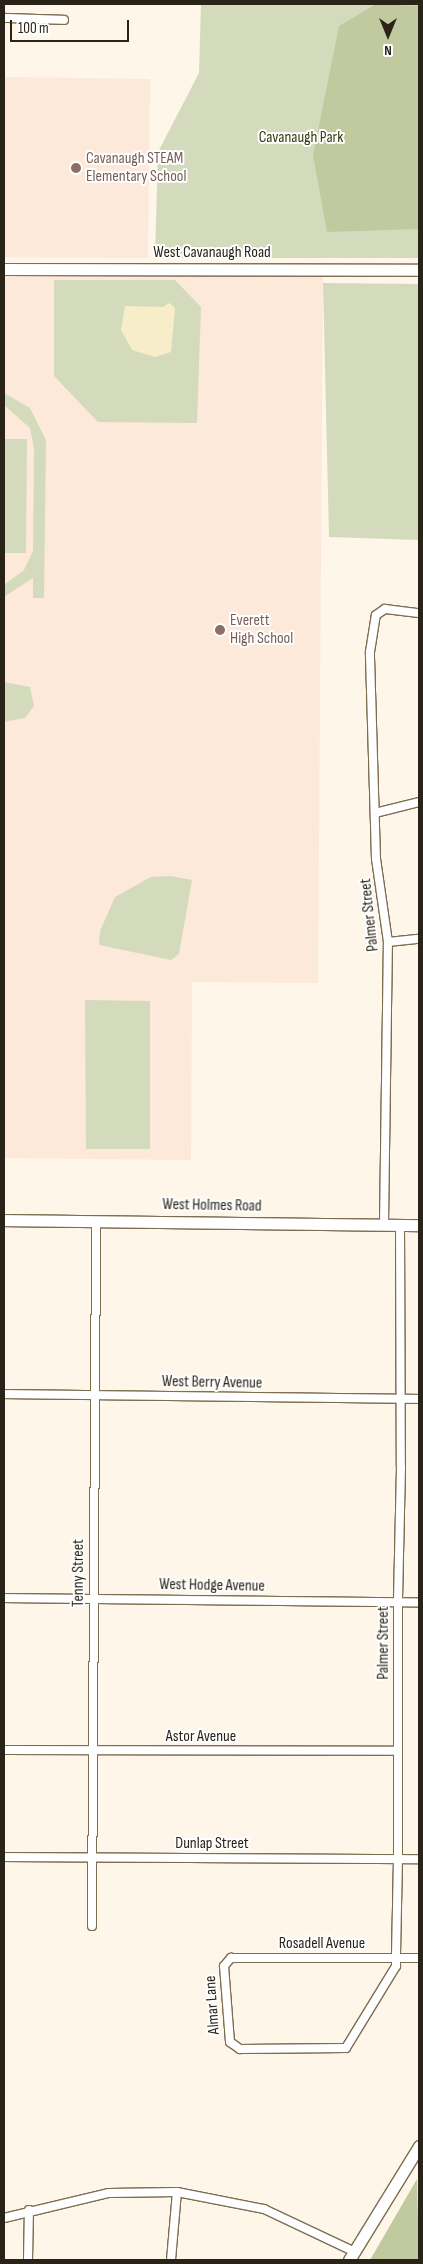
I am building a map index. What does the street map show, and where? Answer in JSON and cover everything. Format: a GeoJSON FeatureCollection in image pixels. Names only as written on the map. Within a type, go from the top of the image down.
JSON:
{"type":"FeatureCollection","features":[{"type":"Feature","properties":{"kind":"street"},"geometry":{"type":"LineString","coordinates":[[4,18],[64,20]]}},
{"type":"Feature","properties":{"kind":"street","name":"West Cavanaugh Road"},"geometry":{"type":"LineString","coordinates":[[4,269],[419,270]]}},
{"type":"Feature","properties":{"kind":"street","name":"Palmer Street"},"geometry":{"type":"LineString","coordinates":[[384,1224],[388,942],[376,859],[370,652],[376,615],[385,609],[419,613]]}},
{"type":"Feature","properties":{"kind":"street"},"geometry":{"type":"LineString","coordinates":[[375,813],[419,802]]}},
{"type":"Feature","properties":{"kind":"street"},"geometry":{"type":"LineString","coordinates":[[388,942],[419,939]]}},
{"type":"Feature","properties":{"kind":"street","name":"West Holmes Road"},"geometry":{"type":"LineString","coordinates":[[4,1220],[419,1225]]}},
{"type":"Feature","properties":{"kind":"street","name":"Tenny Street"},"geometry":{"type":"LineString","coordinates":[[92,1926],[93,1396],[96,1221]]}},
{"type":"Feature","properties":{"kind":"street","name":"Palmer Street"},"geometry":{"type":"LineString","coordinates":[[234,2047],[346,2048],[395,1971],[398,1859],[400,1224]]}},
{"type":"Feature","properties":{"kind":"street","name":"West Berry Avenue"},"geometry":{"type":"LineString","coordinates":[[4,1394],[419,1399]]}},
{"type":"Feature","properties":{"kind":"street","name":"West Hodge Avenue"},"geometry":{"type":"LineString","coordinates":[[4,1598],[419,1602]]}},
{"type":"Feature","properties":{"kind":"street","name":"Astor Avenue"},"geometry":{"type":"LineString","coordinates":[[4,1750],[398,1751]]}},
{"type":"Feature","properties":{"kind":"street","name":"Dunlap Street"},"geometry":{"type":"LineString","coordinates":[[4,1857],[419,1859]]}},
{"type":"Feature","properties":{"kind":"street","name":"Rosadell Avenue"},"geometry":{"type":"LineString","coordinates":[[226,1961],[419,1958]]}},
{"type":"Feature","properties":{"kind":"street","name":"Almar Lane"},"geometry":{"type":"LineString","coordinates":[[226,1961],[225,2022],[234,2047]]}},
{"type":"Feature","properties":{"kind":"street"},"geometry":{"type":"LineString","coordinates":[[4,2218],[29,2210],[109,2193],[177,2192],[264,2209],[352,2256],[419,2146]]}},
{"type":"Feature","properties":{"kind":"street"},"geometry":{"type":"LineString","coordinates":[[170,2260],[177,2192]]}},
{"type":"Feature","properties":{"kind":"street"},"geometry":{"type":"LineString","coordinates":[[28,2260],[29,2210]]}},
{"type":"Feature","properties":{"kind":"shaded area","name":"Cavanaugh STEAM Elementary School"},"geometry":{"type":"Polygon","coordinates":[[[4,77],[150,79],[148,258],[4,257],[4,77]]]}},
{"type":"Feature","properties":{"kind":"shaded area"},"geometry":{"type":"Polygon","coordinates":[[[4,272],[323,274],[318,983],[192,982],[191,1160],[4,1158],[4,272]]]}},
{"type":"Feature","properties":{"kind":"green space","name":"Cavanaugh Park"},"geometry":{"type":"Polygon","coordinates":[[[201,4],[419,4],[419,258],[155,258],[158,152],[199,73],[201,4]]]}},
{"type":"Feature","properties":{"kind":"green space"},"geometry":{"type":"Polygon","coordinates":[[[376,4],[419,6],[419,229],[327,232],[313,155],[339,26],[376,4]]]}},
{"type":"Feature","properties":{"kind":"green space"},"geometry":{"type":"Polygon","coordinates":[[[54,280],[175,280],[201,307],[197,423],[98,422],[54,376],[54,280]]]}},
{"type":"Feature","properties":{"kind":"green space"},"geometry":{"type":"Polygon","coordinates":[[[323,283],[419,284],[419,540],[329,537],[323,283]]]}},
{"type":"Feature","properties":{"kind":"green space"},"geometry":{"type":"Polygon","coordinates":[[[4,393],[30,408],[46,440],[44,598],[33,598],[33,578],[4,597],[4,585],[24,570],[33,551],[34,449],[30,428],[4,405],[4,393]]]}},
{"type":"Feature","properties":{"kind":"green space"},"geometry":{"type":"Polygon","coordinates":[[[4,439],[27,439],[26,553],[4,553],[4,439]]]}},
{"type":"Feature","properties":{"kind":"green space"},"geometry":{"type":"Polygon","coordinates":[[[4,682],[30,687],[34,706],[25,718],[4,722],[4,682]]]}},
{"type":"Feature","properties":{"kind":"green space"},"geometry":{"type":"Polygon","coordinates":[[[171,876],[192,880],[179,954],[171,960],[99,945],[100,931],[115,897],[151,877],[171,876]]]}},
{"type":"Feature","properties":{"kind":"green space"},"geometry":{"type":"Polygon","coordinates":[[[85,1000],[150,1001],[150,1149],[86,1149],[85,1000]]]}},
{"type":"Feature","properties":{"kind":"green space"},"geometry":{"type":"Polygon","coordinates":[[[417,2179],[419,2260],[370,2260],[417,2179]]]}},
{"type":"Feature","properties":{"kind":"sand"},"geometry":{"type":"Polygon","coordinates":[[[169,303],[175,308],[171,352],[155,357],[132,350],[121,330],[125,306],[163,307],[169,303]]]}},
{"type":"Feature","properties":{"kind":"place","name":"Cavanaugh STEAM Elementary School"},"geometry":{"type":"Point","coordinates":[76,168]}},
{"type":"Feature","properties":{"kind":"place","name":"Everett High School"},"geometry":{"type":"Point","coordinates":[220,630]}}]}
